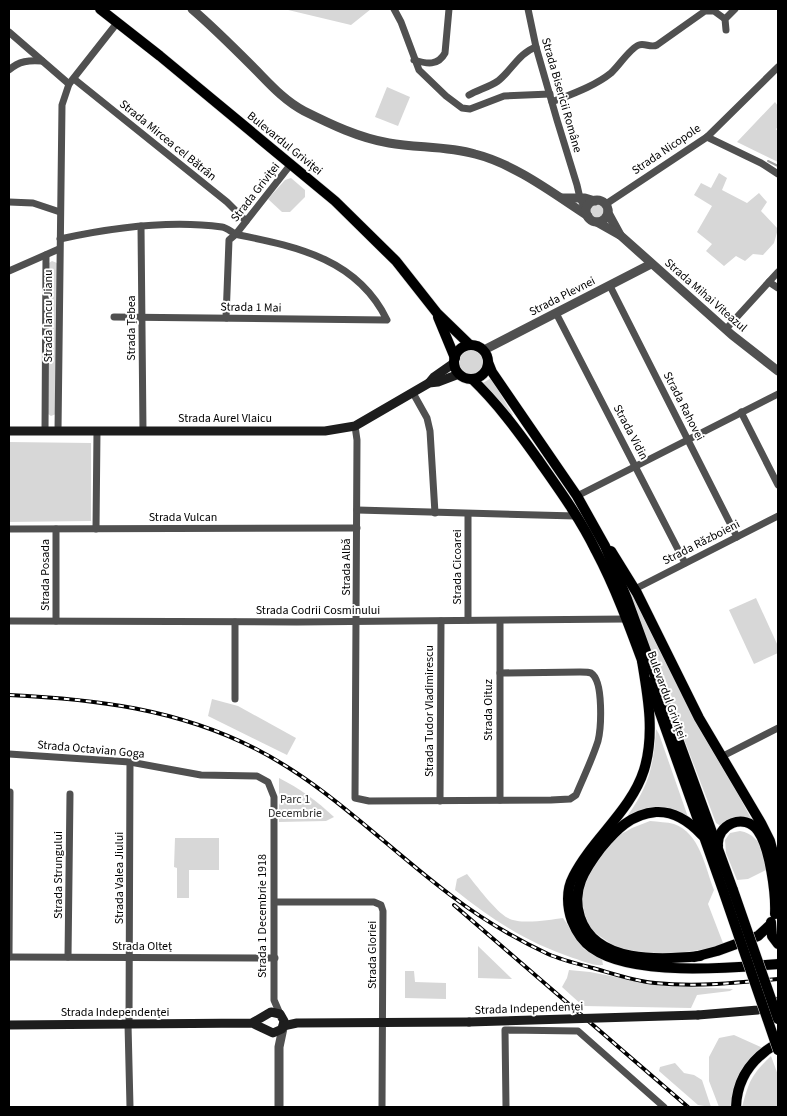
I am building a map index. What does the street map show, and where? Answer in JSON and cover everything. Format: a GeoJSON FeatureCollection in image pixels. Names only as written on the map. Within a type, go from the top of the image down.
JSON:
{"type":"FeatureCollection","features":[{"type":"Feature","properties":{"kind":"main road","name":"Bulevardul Griviței"},"geometry":{"type":"LineString","coordinates":[[100,9],[291,164],[372,236],[396,261],[437,314],[470,345]]}},
{"type":"Feature","properties":{"kind":"main road","name":"Bulevardul Griviței"},"geometry":{"type":"LineString","coordinates":[[437,314],[455,360]]}},
{"type":"Feature","properties":{"kind":"main road"},"geometry":{"type":"LineString","coordinates":[[470,345],[484,350],[488,362],[482,376],[472,379],[464,378],[458,374],[455,360],[461,349],[470,345]]}},
{"type":"Feature","properties":{"kind":"main road","name":"Strada Aurel Vlaicu"},"geometry":{"type":"LineString","coordinates":[[430,383],[434,377],[455,360]]}},
{"type":"Feature","properties":{"kind":"main road","name":"Bulevardul Griviței"},"geometry":{"type":"LineString","coordinates":[[488,362],[492,372],[577,496],[605,546],[628,600],[721,856],[728,892],[778,1050]]}},
{"type":"Feature","properties":{"kind":"main road","name":"Strada Aurel Vlaicu"},"geometry":{"type":"LineString","coordinates":[[9,430],[325,431],[355,426],[430,383],[458,374]]}},
{"type":"Feature","properties":{"kind":"main road","name":"Bulevardul Griviței"},"geometry":{"type":"LineString","coordinates":[[472,379],[493,400],[509,420],[576,516],[600,559],[642,661],[705,838],[778,1019]]}},
{"type":"Feature","properties":{"kind":"main road","name":"Bulevardul Griviței"},"geometry":{"type":"LineString","coordinates":[[605,546],[612,553],[635,589],[699,718],[767,833],[778,871]]}},
{"type":"Feature","properties":{"kind":"main road"},"geometry":{"type":"LineString","coordinates":[[642,661],[650,713],[649,738],[644,768],[636,788],[622,810],[572,878],[568,893],[570,915],[576,931],[592,948],[602,954],[644,965],[693,969],[778,964]]}},
{"type":"Feature","properties":{"kind":"main road"},"geometry":{"type":"LineString","coordinates":[[700,956],[653,958],[623,954],[604,946],[594,940],[584,927],[578,913],[576,898],[579,882],[592,861],[617,830],[638,816],[658,812],[673,815],[688,822],[705,838]]}},
{"type":"Feature","properties":{"kind":"main road"},"geometry":{"type":"LineString","coordinates":[[616,959],[640,962],[665,962],[700,956],[758,936],[770,925],[777,912],[775,886],[762,839],[754,827],[740,822],[729,824],[722,829],[718,840],[721,856]]}},
{"type":"Feature","properties":{"kind":"main road"},"geometry":{"type":"LineString","coordinates":[[770,925],[776,942]]}},
{"type":"Feature","properties":{"kind":"main road"},"geometry":{"type":"LineString","coordinates":[[758,936],[776,942]]}},
{"type":"Feature","properties":{"kind":"main road","name":"Strada Independenței"},"geometry":{"type":"LineString","coordinates":[[761,1009],[778,1002]]}},
{"type":"Feature","properties":{"kind":"main road","name":"Strada Independenței"},"geometry":{"type":"LineString","coordinates":[[282,1021],[297,1023],[470,1022],[698,1015],[761,1009],[778,1010]]}},
{"type":"Feature","properties":{"kind":"main road"},"geometry":{"type":"LineString","coordinates":[[252,1023],[267,1014],[274,1011],[282,1021],[276,1032],[268,1030],[263,1022],[267,1014]]}},
{"type":"Feature","properties":{"kind":"main road","name":"Strada Independenței"},"geometry":{"type":"LineString","coordinates":[[9,1025],[252,1023],[268,1030]]}},
{"type":"Feature","properties":{"kind":"main road"},"geometry":{"type":"LineString","coordinates":[[736,1107],[738,1089],[748,1069],[760,1056],[778,1043]]}},
{"type":"Feature","properties":{"kind":"street"},"geometry":{"type":"LineString","coordinates":[[192,9],[280,94],[292,104],[305,111],[346,130],[376,140],[460,151],[489,158],[587,213],[592,220],[597,222],[606,218],[601,204],[577,186],[571,194],[562,198]]}},
{"type":"Feature","properties":{"kind":"street"},"geometry":{"type":"LineString","coordinates":[[394,9],[402,22],[414,60],[423,74],[446,96],[466,109],[504,96],[550,94]]}},
{"type":"Feature","properties":{"kind":"street"},"geometry":{"type":"LineString","coordinates":[[414,60],[430,64],[442,58],[445,53],[449,9]]}},
{"type":"Feature","properties":{"kind":"street","name":"Strada Bisericii Române"},"geometry":{"type":"LineString","coordinates":[[528,9],[536,47],[580,198],[587,213]]}},
{"type":"Feature","properties":{"kind":"street"},"geometry":{"type":"LineString","coordinates":[[725,19],[735,9]]}},
{"type":"Feature","properties":{"kind":"street"},"geometry":{"type":"LineString","coordinates":[[552,102],[604,78],[636,47],[642,44],[652,47],[658,46],[705,11],[714,11],[725,19],[726,30]]}},
{"type":"Feature","properties":{"kind":"street"},"geometry":{"type":"LineString","coordinates":[[72,82],[117,23]]}},
{"type":"Feature","properties":{"kind":"street","name":"Strada Mircea cel Bătrân"},"geometry":{"type":"LineString","coordinates":[[9,32],[228,202],[246,221]]}},
{"type":"Feature","properties":{"kind":"street"},"geometry":{"type":"LineString","coordinates":[[469,95],[500,80],[516,60],[528,50],[536,47]]}},
{"type":"Feature","properties":{"kind":"street"},"geometry":{"type":"LineString","coordinates":[[9,70],[25,61],[43,60]]}},
{"type":"Feature","properties":{"kind":"street","name":"Strada Nicopole"},"geometry":{"type":"LineString","coordinates":[[601,204],[707,137],[778,67]]}},
{"type":"Feature","properties":{"kind":"street","name":"Strada Iancu Jianu"},"geometry":{"type":"LineString","coordinates":[[58,431],[62,105],[72,82]]}},
{"type":"Feature","properties":{"kind":"street"},"geometry":{"type":"LineString","coordinates":[[707,137],[761,163],[778,174]]}},
{"type":"Feature","properties":{"kind":"street","name":"Strada Griviței"},"geometry":{"type":"LineString","coordinates":[[226,318],[229,240],[236,234],[291,164]]}},
{"type":"Feature","properties":{"kind":"street"},"geometry":{"type":"LineString","coordinates":[[562,198],[580,198],[601,204]]}},
{"type":"Feature","properties":{"kind":"street"},"geometry":{"type":"LineString","coordinates":[[9,202],[33,203],[60,212]]}},
{"type":"Feature","properties":{"kind":"street"},"geometry":{"type":"LineString","coordinates":[[587,213],[589,204],[601,204]]}},
{"type":"Feature","properties":{"kind":"street","name":"Strada Mihai Viteazul"},"geometry":{"type":"LineString","coordinates":[[601,204],[620,235]]}},
{"type":"Feature","properties":{"kind":"street","name":"Strada Mihai Viteazul"},"geometry":{"type":"LineString","coordinates":[[597,222],[620,235],[726,330],[778,371]]}},
{"type":"Feature","properties":{"kind":"street"},"geometry":{"type":"LineString","coordinates":[[60,239],[141,226],[176,225],[224,228],[236,234]]}},
{"type":"Feature","properties":{"kind":"street","name":"Strada Țebea"},"geometry":{"type":"LineString","coordinates":[[141,226],[142,431]]}},
{"type":"Feature","properties":{"kind":"street","name":"Strada 1 Mai"},"geometry":{"type":"LineString","coordinates":[[114,317],[387,320],[373,295],[340,266],[318,256],[277,242],[236,234]]}},
{"type":"Feature","properties":{"kind":"street"},"geometry":{"type":"LineString","coordinates":[[9,271],[59,249]]}},
{"type":"Feature","properties":{"kind":"street","name":"Strada Iancu Jianu"},"geometry":{"type":"LineString","coordinates":[[45,430],[46,255]]}},
{"type":"Feature","properties":{"kind":"street","name":"Strada Plevnei"},"geometry":{"type":"LineString","coordinates":[[484,350],[651,264]]}},
{"type":"Feature","properties":{"kind":"street"},"geometry":{"type":"LineString","coordinates":[[726,330],[778,272]]}},
{"type":"Feature","properties":{"kind":"street"},"geometry":{"type":"LineString","coordinates":[[769,282],[778,288]]}},
{"type":"Feature","properties":{"kind":"street","name":"Strada Rahovei"},"geometry":{"type":"LineString","coordinates":[[610,286],[737,537]]}},
{"type":"Feature","properties":{"kind":"street","name":"Strada Vidin"},"geometry":{"type":"LineString","coordinates":[[556,313],[685,563]]}},
{"type":"Feature","properties":{"kind":"street"},"geometry":{"type":"LineString","coordinates":[[413,393],[423,408],[430,431],[435,513]]}},
{"type":"Feature","properties":{"kind":"street"},"geometry":{"type":"LineString","coordinates":[[577,496],[778,394]]}},
{"type":"Feature","properties":{"kind":"street"},"geometry":{"type":"LineString","coordinates":[[741,412],[778,484]]}},
{"type":"Feature","properties":{"kind":"street","name":"Strada Albă"},"geometry":{"type":"LineString","coordinates":[[355,426],[357,440],[355,798],[369,802],[440,801]]}},
{"type":"Feature","properties":{"kind":"street"},"geometry":{"type":"LineString","coordinates":[[96,529],[97,431]]}},
{"type":"Feature","properties":{"kind":"street"},"geometry":{"type":"LineString","coordinates":[[357,510],[576,516]]}},
{"type":"Feature","properties":{"kind":"street","name":"Strada Cicoarei"},"geometry":{"type":"LineString","coordinates":[[468,514],[468,620]]}},
{"type":"Feature","properties":{"kind":"street","name":"Strada Războieni"},"geometry":{"type":"LineString","coordinates":[[635,589],[778,516]]}},
{"type":"Feature","properties":{"kind":"street","name":"Strada Vulcan"},"geometry":{"type":"LineString","coordinates":[[9,529],[357,528]]}},
{"type":"Feature","properties":{"kind":"street","name":"Strada Posada"},"geometry":{"type":"LineString","coordinates":[[56,529],[56,621]]}},
{"type":"Feature","properties":{"kind":"street","name":"Strada Codrii Cosminului"},"geometry":{"type":"LineString","coordinates":[[9,621],[235,622],[626,619]]}},
{"type":"Feature","properties":{"kind":"street","name":"Strada Oituz"},"geometry":{"type":"LineString","coordinates":[[500,620],[500,800]]}},
{"type":"Feature","properties":{"kind":"street","name":"Strada Tudor Vladimirescu"},"geometry":{"type":"LineString","coordinates":[[440,801],[441,621]]}},
{"type":"Feature","properties":{"kind":"street"},"geometry":{"type":"LineString","coordinates":[[235,622],[235,699]]}},
{"type":"Feature","properties":{"kind":"street"},"geometry":{"type":"LineString","coordinates":[[440,801],[570,799],[576,796],[597,742],[600,717],[598,683],[591,673],[500,674]]}},
{"type":"Feature","properties":{"kind":"street"},"geometry":{"type":"LineString","coordinates":[[721,757],[778,728]]}},
{"type":"Feature","properties":{"kind":"street","name":"Strada Octavian Goga"},"geometry":{"type":"LineString","coordinates":[[9,754],[130,762],[201,776],[257,776],[265,779],[271,787],[274,797],[275,831]]}},
{"type":"Feature","properties":{"kind":"street","name":"Strada Valea Jiului"},"geometry":{"type":"LineString","coordinates":[[130,762],[128,1024],[130,1107]]}},
{"type":"Feature","properties":{"kind":"street"},"geometry":{"type":"LineString","coordinates":[[9,957],[10,792]]}},
{"type":"Feature","properties":{"kind":"street","name":"Strada Strungului"},"geometry":{"type":"LineString","coordinates":[[68,957],[70,794]]}},
{"type":"Feature","properties":{"kind":"street","name":"Strada 1 Decembrie 1918"},"geometry":{"type":"LineString","coordinates":[[275,831],[274,1001],[282,1021]]}},
{"type":"Feature","properties":{"kind":"street","name":"Strada Gloriei"},"geometry":{"type":"LineString","coordinates":[[275,902],[374,902],[381,905],[383,911],[382,1023]]}},
{"type":"Feature","properties":{"kind":"street","name":"Strada Olteț"},"geometry":{"type":"LineString","coordinates":[[9,957],[275,958]]}},
{"type":"Feature","properties":{"kind":"street","name":"Strada 1 Decembrie 1918"},"geometry":{"type":"LineString","coordinates":[[267,1014],[274,1001]]}},
{"type":"Feature","properties":{"kind":"street"},"geometry":{"type":"LineString","coordinates":[[279,1107],[279,1046],[282,1021]]}},
{"type":"Feature","properties":{"kind":"street"},"geometry":{"type":"LineString","coordinates":[[382,1023],[382,1107]]}},
{"type":"Feature","properties":{"kind":"street"},"geometry":{"type":"LineString","coordinates":[[268,1030],[279,1046]]}},
{"type":"Feature","properties":{"kind":"street","name":"Strada Independenței"},"geometry":{"type":"LineString","coordinates":[[506,1107],[505,1030],[578,1031],[664,1107]]}},
{"type":"Feature","properties":{"kind":"green space"},"geometry":{"type":"Polygon","coordinates":[[[284,9],[371,9],[351,25],[284,9]]]}},
{"type":"Feature","properties":{"kind":"green space"},"geometry":{"type":"Polygon","coordinates":[[[387,87],[410,97],[398,126],[375,117],[387,87]]]}},
{"type":"Feature","properties":{"kind":"green space"},"geometry":{"type":"Polygon","coordinates":[[[775,102],[778,106],[778,127],[776,129],[778,132],[778,162],[737,142],[775,102]]]}},
{"type":"Feature","properties":{"kind":"green space"},"geometry":{"type":"Polygon","coordinates":[[[719,173],[727,178],[722,190],[747,203],[759,193],[767,202],[761,211],[778,229],[774,243],[763,255],[753,254],[745,261],[736,256],[724,266],[706,251],[712,244],[697,232],[712,206],[694,195],[701,183],[711,188],[719,173]]]}},
{"type":"Feature","properties":{"kind":"green space"},"geometry":{"type":"Polygon","coordinates":[[[291,178],[305,190],[305,197],[290,212],[282,212],[268,199],[285,180],[291,178]]]}},
{"type":"Feature","properties":{"kind":"green space"},"geometry":{"type":"Polygon","coordinates":[[[597,203],[603,205],[605,211],[603,217],[597,219],[591,217],[589,211],[591,205],[597,203]]]}},
{"type":"Feature","properties":{"kind":"green space"},"geometry":{"type":"Polygon","coordinates":[[[52,261],[57,263],[56,414],[51,416],[48,414],[49,263],[52,261]]]}},
{"type":"Feature","properties":{"kind":"green space"},"geometry":{"type":"Polygon","coordinates":[[[471,349],[480,353],[484,362],[480,371],[471,375],[462,371],[458,362],[462,353],[471,349]]]}},
{"type":"Feature","properties":{"kind":"green space"},"geometry":{"type":"Polygon","coordinates":[[[491,378],[513,415],[511,416],[483,383],[491,378]]]}},
{"type":"Feature","properties":{"kind":"green space"},"geometry":{"type":"Polygon","coordinates":[[[9,442],[91,443],[91,521],[9,522],[9,442]]]}},
{"type":"Feature","properties":{"kind":"green space"},"geometry":{"type":"Polygon","coordinates":[[[630,591],[754,824],[721,826],[716,823],[628,592],[630,591]]]}},
{"type":"Feature","properties":{"kind":"green space"},"geometry":{"type":"Polygon","coordinates":[[[756,598],[778,646],[778,653],[754,664],[729,610],[756,598]]]}},
{"type":"Feature","properties":{"kind":"green space"},"geometry":{"type":"Polygon","coordinates":[[[212,699],[238,706],[296,738],[287,755],[208,716],[212,699]]]}},
{"type":"Feature","properties":{"kind":"green space"},"geometry":{"type":"Polygon","coordinates":[[[656,729],[689,820],[675,812],[630,817],[628,815],[646,784],[654,753],[656,729]]]}},
{"type":"Feature","properties":{"kind":"green space","name":"Parc 1 Decembrie"},"geometry":{"type":"Polygon","coordinates":[[[279,778],[308,795],[334,817],[326,821],[279,822],[279,778]]]}},
{"type":"Feature","properties":{"kind":"green space"},"geometry":{"type":"Polygon","coordinates":[[[650,821],[671,823],[683,828],[696,843],[714,890],[708,904],[723,943],[716,948],[669,954],[620,950],[588,928],[580,893],[594,864],[618,836],[650,821]]]}},
{"type":"Feature","properties":{"kind":"green space"},"geometry":{"type":"Polygon","coordinates":[[[740,831],[752,836],[756,840],[772,867],[748,879],[737,880],[726,853],[725,840],[730,833],[740,831]]]}},
{"type":"Feature","properties":{"kind":"green space"},"geometry":{"type":"Polygon","coordinates":[[[175,838],[219,838],[219,870],[189,870],[189,898],[177,898],[177,868],[174,867],[175,838]]]}},
{"type":"Feature","properties":{"kind":"green space"},"geometry":{"type":"Polygon","coordinates":[[[467,874],[492,904],[508,918],[527,922],[563,918],[584,949],[602,959],[603,965],[588,963],[557,952],[526,938],[497,921],[455,890],[457,879],[467,874]]]}},
{"type":"Feature","properties":{"kind":"green space"},"geometry":{"type":"Polygon","coordinates":[[[478,946],[512,979],[478,978],[478,946]]]}},
{"type":"Feature","properties":{"kind":"green space"},"geometry":{"type":"Polygon","coordinates":[[[569,970],[590,972],[663,986],[733,989],[697,995],[691,1008],[583,1006],[562,987],[569,970]]]}},
{"type":"Feature","properties":{"kind":"green space"},"geometry":{"type":"Polygon","coordinates":[[[405,971],[414,971],[415,982],[446,983],[446,999],[405,998],[405,971]]]}},
{"type":"Feature","properties":{"kind":"green space"},"geometry":{"type":"Polygon","coordinates":[[[734,1035],[765,1049],[752,1061],[734,1107],[719,1107],[709,1081],[709,1057],[719,1038],[734,1035]]]}},
{"type":"Feature","properties":{"kind":"green space"},"geometry":{"type":"Polygon","coordinates":[[[771,1056],[778,1075],[778,1107],[742,1107],[752,1079],[759,1068],[771,1056]]]}},
{"type":"Feature","properties":{"kind":"green space"},"geometry":{"type":"Polygon","coordinates":[[[675,1063],[684,1073],[694,1075],[702,1080],[711,1107],[698,1105],[659,1071],[660,1067],[675,1063]]]}},
{"type":"Feature","properties":{"kind":"waterway"},"geometry":{"type":"LineString","coordinates":[[768,161],[778,166]]}},
{"type":"Feature","properties":{"kind":"railway"},"geometry":{"type":"LineString","coordinates":[[9,695],[104,703],[166,715],[227,735],[283,764],[309,781],[429,878],[487,921],[553,956],[639,981],[655,983],[701,985],[778,979]]}},
{"type":"Feature","properties":{"kind":"railway"},"geometry":{"type":"LineString","coordinates":[[454,905],[688,1107]]}}]}
